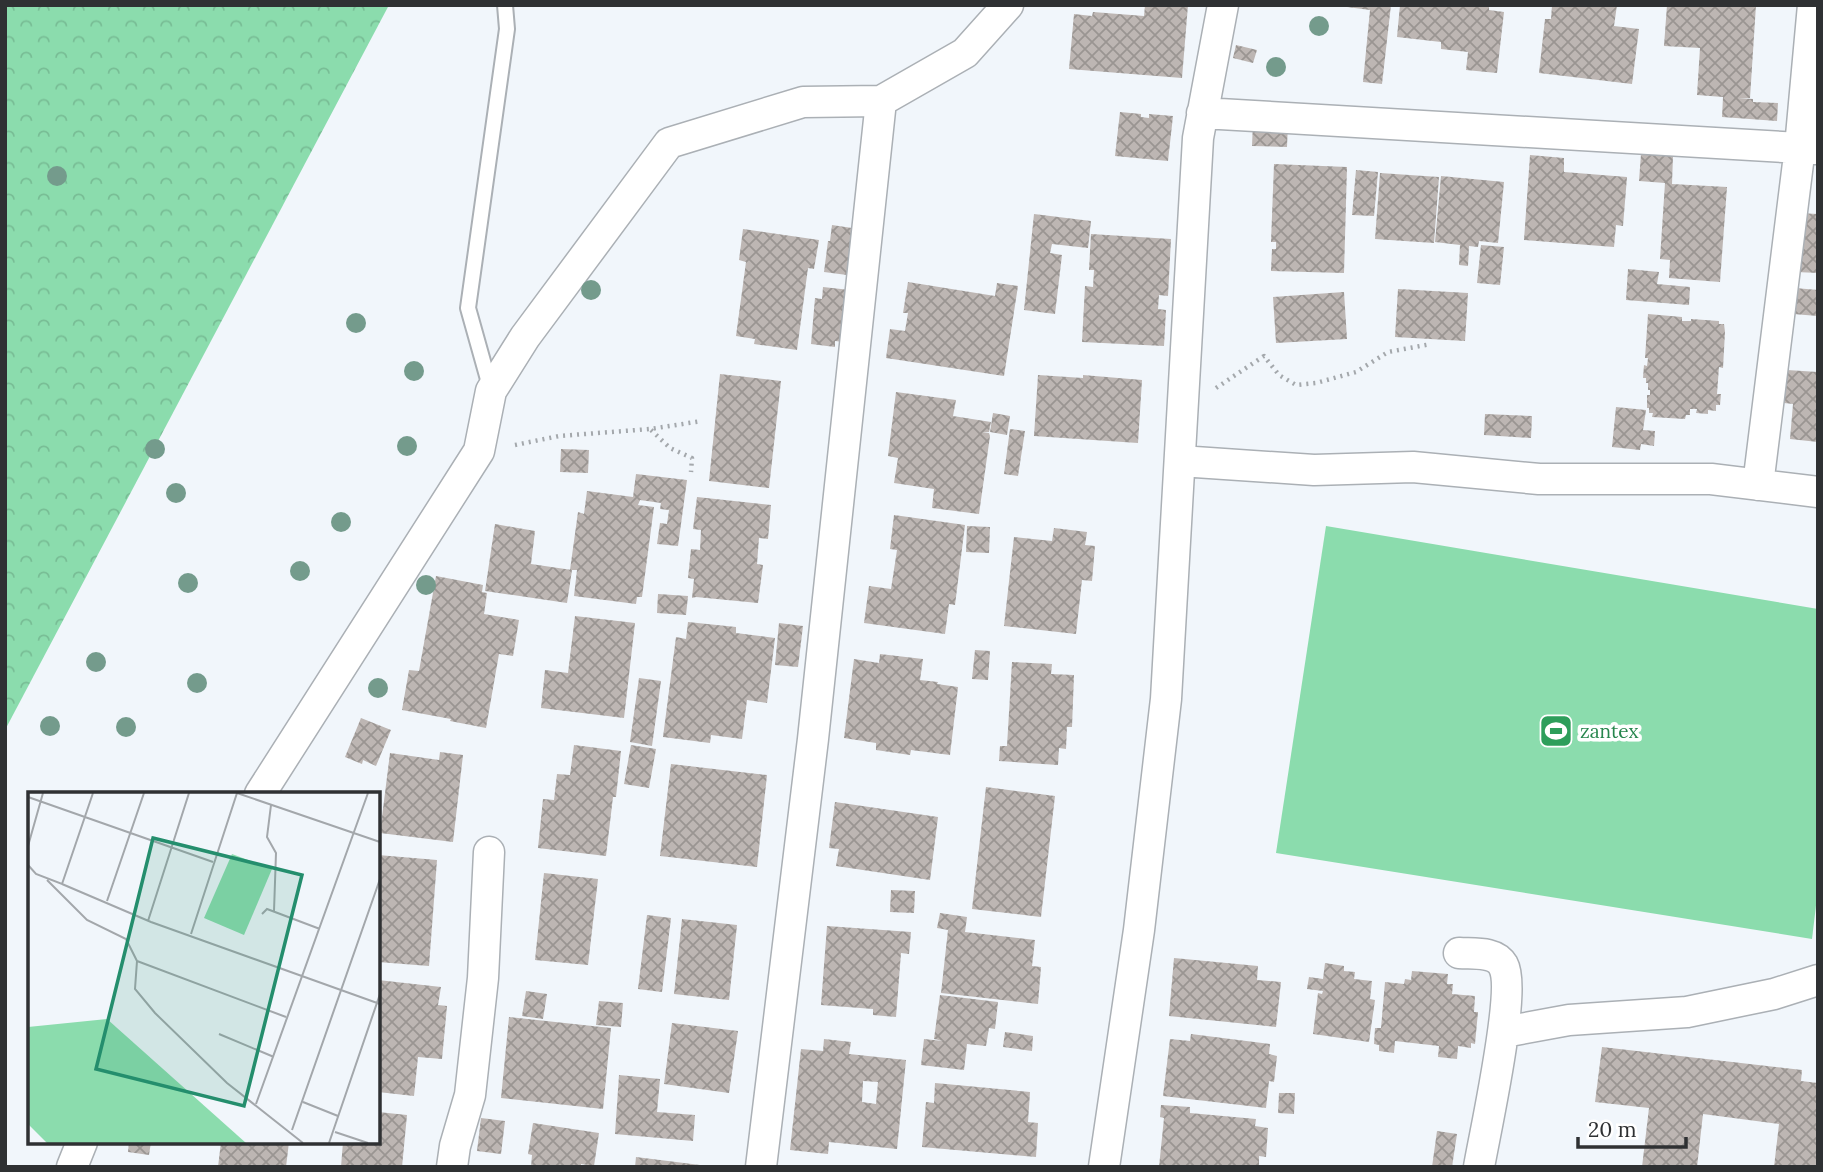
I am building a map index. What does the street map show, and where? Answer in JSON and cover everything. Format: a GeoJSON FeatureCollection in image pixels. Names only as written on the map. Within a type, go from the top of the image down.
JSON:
{"type":"FeatureCollection","features":[{"type":"Feature","properties":{"kind":"street"},"geometry":{"type":"LineString","coordinates":[[261,792],[479,451],[491,391],[525,337],[669,143],[803,102],[881,101],[965,53],[1007,5]]}},
{"type":"Feature","properties":{"kind":"street"},"geometry":{"type":"LineString","coordinates":[[1104,1167],[1139,930],[1166,699],[1198,138],[1223,5]]}},
{"type":"Feature","properties":{"kind":"street"},"geometry":{"type":"LineString","coordinates":[[1758,485],[1809,148],[1813,5]]}},
{"type":"Feature","properties":{"kind":"street"},"geometry":{"type":"LineString","coordinates":[[761,1167],[813,739],[881,101]]}},
{"type":"Feature","properties":{"kind":"street"},"geometry":{"type":"LineString","coordinates":[[1202,113],[1809,148]]}},
{"type":"Feature","properties":{"kind":"street"},"geometry":{"type":"LineString","coordinates":[[1180,461],[1314,470],[1413,467],[1539,479],[1712,479],[1818,492]]}},
{"type":"Feature","properties":{"kind":"street"},"geometry":{"type":"LineString","coordinates":[[452,1167],[455,1146],[470,1095],[483,978],[489,852]]}},
{"type":"Feature","properties":{"kind":"street"},"geometry":{"type":"LineString","coordinates":[[1459,953],[1492,955],[1503,965],[1506,977],[1504,1032],[1479,1167]]}},
{"type":"Feature","properties":{"kind":"street"},"geometry":{"type":"LineString","coordinates":[[1504,1032],[1569,1020],[1688,1012],[1774,994],[1818,980]]}},
{"type":"Feature","properties":{"kind":"street"},"geometry":{"type":"LineString","coordinates":[[72,1167],[81,1144]]}},
{"type":"Feature","properties":{"kind":"lane"},"geometry":{"type":"LineString","coordinates":[[491,391],[468,308],[508,29],[505,5]]}},
{"type":"Feature","properties":{"kind":"path"},"geometry":{"type":"LineString","coordinates":[[1183,403],[1220,386],[1264,356],[1279,375],[1296,385],[1316,383],[1356,372],[1388,352],[1431,344]]}},
{"type":"Feature","properties":{"kind":"path"},"geometry":{"type":"LineString","coordinates":[[479,451],[559,436],[650,429],[702,421]]}},
{"type":"Feature","properties":{"kind":"path"},"geometry":{"type":"LineString","coordinates":[[650,429],[670,448],[692,458],[691,472]]}},
{"type":"Feature","properties":{"kind":"green space"},"geometry":{"type":"Polygon","coordinates":[[[5,5],[389,5],[5,730],[5,5]]]}},
{"type":"Feature","properties":{"kind":"green space","name":"zantex"},"geometry":{"type":"Polygon","coordinates":[[[1326,526],[1818,609],[1818,889],[1812,939],[1276,853],[1326,526]]]}},
{"type":"Feature","properties":{"kind":"building"},"geometry":{"type":"Polygon","coordinates":[[[1145,5],[1188,5],[1182,78],[1069,69],[1074,14],[1092,16],[1093,12],[1144,16],[1145,5]]]}},
{"type":"Feature","properties":{"kind":"building"},"geometry":{"type":"Polygon","coordinates":[[[1347,5],[1391,5],[1382,84],[1363,82],[1370,10],[1347,5]]]}},
{"type":"Feature","properties":{"kind":"building"},"geometry":{"type":"Polygon","coordinates":[[[1400,5],[1489,5],[1489,10],[1504,12],[1497,73],[1466,70],[1468,52],[1441,49],[1441,42],[1397,37],[1400,5]]]}},
{"type":"Feature","properties":{"kind":"building"},"geometry":{"type":"Polygon","coordinates":[[[1552,5],[1617,5],[1614,26],[1639,29],[1632,84],[1539,73],[1545,19],[1551,19],[1552,5]]]}},
{"type":"Feature","properties":{"kind":"building"},"geometry":{"type":"Polygon","coordinates":[[[1667,5],[1756,5],[1750,98],[1738,98],[1753,99],[1753,102],[1778,103],[1777,121],[1722,117],[1723,97],[1697,95],[1700,48],[1664,46],[1667,5]]]}},
{"type":"Feature","properties":{"kind":"building"},"geometry":{"type":"Polygon","coordinates":[[[1236,45],[1257,50],[1253,63],[1233,58],[1236,45]]]}},
{"type":"Feature","properties":{"kind":"building"},"geometry":{"type":"Polygon","coordinates":[[[1120,112],[1141,114],[1141,117],[1149,118],[1149,114],[1173,116],[1168,161],[1115,156],[1120,112]]]}},
{"type":"Feature","properties":{"kind":"building"},"geometry":{"type":"Polygon","coordinates":[[[1253,122],[1288,123],[1287,147],[1252,146],[1253,122]]]}},
{"type":"Feature","properties":{"kind":"building"},"geometry":{"type":"Polygon","coordinates":[[[1641,154],[1673,156],[1672,184],[1727,187],[1720,282],[1669,278],[1670,260],[1660,259],[1665,183],[1639,181],[1641,154]]]}},
{"type":"Feature","properties":{"kind":"building"},"geometry":{"type":"Polygon","coordinates":[[[1530,155],[1564,158],[1564,172],[1627,177],[1623,226],[1616,225],[1614,247],[1524,240],[1530,155]]]}},
{"type":"Feature","properties":{"kind":"building"},"geometry":{"type":"Polygon","coordinates":[[[1274,164],[1347,167],[1344,273],[1271,271],[1272,249],[1276,249],[1276,242],[1271,242],[1274,164]]]}},
{"type":"Feature","properties":{"kind":"building"},"geometry":{"type":"Polygon","coordinates":[[[1356,170],[1378,172],[1374,216],[1352,215],[1356,170]]]}},
{"type":"Feature","properties":{"kind":"building"},"geometry":{"type":"Polygon","coordinates":[[[1380,173],[1439,177],[1434,243],[1375,239],[1380,173]]]}},
{"type":"Feature","properties":{"kind":"building"},"geometry":{"type":"Polygon","coordinates":[[[1441,176],[1504,182],[1498,243],[1479,241],[1478,247],[1469,246],[1468,266],[1459,265],[1460,245],[1435,242],[1441,176]]]}},
{"type":"Feature","properties":{"kind":"building"},"geometry":{"type":"Polygon","coordinates":[[[1799,213],[1818,214],[1818,273],[1796,272],[1799,213]]]}},
{"type":"Feature","properties":{"kind":"building"},"geometry":{"type":"Polygon","coordinates":[[[1034,214],[1091,221],[1088,248],[1052,244],[1050,253],[1062,255],[1055,314],[1024,310],[1034,214]]]}},
{"type":"Feature","properties":{"kind":"building"},"geometry":{"type":"Polygon","coordinates":[[[832,225],[852,228],[847,275],[824,272],[832,225]]]}},
{"type":"Feature","properties":{"kind":"building"},"geometry":{"type":"Polygon","coordinates":[[[743,229],[819,240],[814,269],[808,268],[797,350],[754,344],[755,339],[736,336],[746,262],[739,260],[743,229]]]}},
{"type":"Feature","properties":{"kind":"building"},"geometry":{"type":"Polygon","coordinates":[[[1091,234],[1171,239],[1168,296],[1159,295],[1158,309],[1166,310],[1164,346],[1082,342],[1085,286],[1093,287],[1094,270],[1089,270],[1091,234]]]}},
{"type":"Feature","properties":{"kind":"building"},"geometry":{"type":"Polygon","coordinates":[[[1481,245],[1504,247],[1500,285],[1477,283],[1481,245]]]}},
{"type":"Feature","properties":{"kind":"building"},"geometry":{"type":"Polygon","coordinates":[[[1628,269],[1659,272],[1657,284],[1690,287],[1689,305],[1626,300],[1628,269]]]}},
{"type":"Feature","properties":{"kind":"building"},"geometry":{"type":"Polygon","coordinates":[[[908,282],[995,296],[997,283],[1018,286],[1004,376],[886,358],[890,329],[905,331],[908,313],[903,313],[908,282]]]}},
{"type":"Feature","properties":{"kind":"building"},"geometry":{"type":"Polygon","coordinates":[[[823,287],[850,290],[843,342],[835,341],[835,347],[811,344],[815,298],[822,299],[823,287]]]}},
{"type":"Feature","properties":{"kind":"building"},"geometry":{"type":"Polygon","coordinates":[[[1795,288],[1818,290],[1818,316],[1793,314],[1795,288]]]}},
{"type":"Feature","properties":{"kind":"building"},"geometry":{"type":"Polygon","coordinates":[[[1398,289],[1468,293],[1465,341],[1395,337],[1398,289]]]}},
{"type":"Feature","properties":{"kind":"building"},"geometry":{"type":"Polygon","coordinates":[[[1344,292],[1347,339],[1276,343],[1273,297],[1344,292]]]}},
{"type":"Feature","properties":{"kind":"building"},"geometry":{"type":"Polygon","coordinates":[[[1648,314],[1682,317],[1682,321],[1719,321],[1719,324],[1724,324],[1723,368],[1719,367],[1717,394],[1721,394],[1720,405],[1716,405],[1716,411],[1708,410],[1708,414],[1696,413],[1697,409],[1690,409],[1690,415],[1686,415],[1685,419],[1652,417],[1653,413],[1649,413],[1647,395],[1650,395],[1650,390],[1646,378],[1643,378],[1644,365],[1647,366],[1648,358],[1645,358],[1648,314]]]}},
{"type":"Feature","properties":{"kind":"building"},"geometry":{"type":"Polygon","coordinates":[[[1787,370],[1818,372],[1818,442],[1790,439],[1793,404],[1784,403],[1787,370]]]}},
{"type":"Feature","properties":{"kind":"building"},"geometry":{"type":"Polygon","coordinates":[[[720,374],[781,381],[769,488],[709,481],[720,374]]]}},
{"type":"Feature","properties":{"kind":"building"},"geometry":{"type":"Polygon","coordinates":[[[1038,375],[1083,378],[1083,375],[1142,380],[1138,443],[1034,436],[1038,375]]]}},
{"type":"Feature","properties":{"kind":"building"},"geometry":{"type":"Polygon","coordinates":[[[896,392],[956,400],[953,416],[991,422],[989,432],[982,432],[989,433],[990,436],[979,514],[932,508],[934,489],[894,483],[898,458],[888,456],[896,392]]]}},
{"type":"Feature","properties":{"kind":"building"},"geometry":{"type":"Polygon","coordinates":[[[1616,407],[1646,410],[1643,430],[1655,431],[1654,446],[1641,444],[1640,450],[1612,447],[1616,407]]]}},
{"type":"Feature","properties":{"kind":"building"},"geometry":{"type":"Polygon","coordinates":[[[993,413],[1010,416],[1007,435],[990,432],[993,413]]]}},
{"type":"Feature","properties":{"kind":"building"},"geometry":{"type":"Polygon","coordinates":[[[1485,414],[1532,416],[1531,438],[1484,435],[1485,414]]]}},
{"type":"Feature","properties":{"kind":"building"},"geometry":{"type":"Polygon","coordinates":[[[1010,429],[1025,431],[1018,476],[1004,474],[1010,429]]]}},
{"type":"Feature","properties":{"kind":"building"},"geometry":{"type":"Polygon","coordinates":[[[561,449],[589,450],[588,473],[560,472],[561,449]]]}},
{"type":"Feature","properties":{"kind":"building"},"geometry":{"type":"Polygon","coordinates":[[[636,474],[687,480],[678,546],[657,544],[660,523],[667,524],[669,510],[660,509],[661,503],[640,500],[638,505],[654,507],[642,597],[637,597],[636,604],[574,596],[577,570],[570,570],[578,512],[584,514],[587,491],[633,497],[636,474]]]}},
{"type":"Feature","properties":{"kind":"building"},"geometry":{"type":"Polygon","coordinates":[[[697,497],[771,505],[768,539],[759,538],[757,564],[763,565],[758,603],[692,598],[694,579],[688,578],[691,549],[700,550],[701,530],[693,529],[697,497]]]}},
{"type":"Feature","properties":{"kind":"building"},"geometry":{"type":"Polygon","coordinates":[[[894,515],[965,525],[955,605],[949,604],[945,634],[864,623],[869,586],[891,589],[897,550],[890,549],[894,515]]]}},
{"type":"Feature","properties":{"kind":"building"},"geometry":{"type":"Polygon","coordinates":[[[495,524],[535,531],[531,564],[572,570],[567,603],[485,591],[495,524]]]}},
{"type":"Feature","properties":{"kind":"building"},"geometry":{"type":"Polygon","coordinates":[[[967,526],[990,527],[989,553],[966,552],[967,526]]]}},
{"type":"Feature","properties":{"kind":"building"},"geometry":{"type":"Polygon","coordinates":[[[1054,528],[1087,532],[1085,545],[1095,546],[1092,581],[1082,580],[1076,634],[1004,626],[1014,537],[1052,541],[1054,528]]]}},
{"type":"Feature","properties":{"kind":"building"},"geometry":{"type":"Polygon","coordinates":[[[436,576],[483,585],[482,592],[487,593],[484,614],[519,620],[513,656],[499,654],[486,728],[402,710],[409,670],[419,671],[436,576]]]}},
{"type":"Feature","properties":{"kind":"building"},"geometry":{"type":"Polygon","coordinates":[[[658,594],[688,596],[686,615],[657,613],[658,594]]]}},
{"type":"Feature","properties":{"kind":"building"},"geometry":{"type":"Polygon","coordinates":[[[575,616],[635,623],[624,718],[541,708],[545,670],[568,673],[575,616]]]}},
{"type":"Feature","properties":{"kind":"building"},"geometry":{"type":"Polygon","coordinates":[[[688,622],[736,627],[736,633],[775,638],[767,703],[747,700],[742,739],[711,735],[710,743],[663,737],[676,637],[686,639],[688,622]]]}},
{"type":"Feature","properties":{"kind":"building"},"geometry":{"type":"Polygon","coordinates":[[[779,623],[803,626],[798,667],[775,665],[779,623]]]}},
{"type":"Feature","properties":{"kind":"building"},"geometry":{"type":"Polygon","coordinates":[[[975,650],[990,651],[988,680],[972,679],[975,650]]]}},
{"type":"Feature","properties":{"kind":"building"},"geometry":{"type":"Polygon","coordinates":[[[880,654],[923,659],[920,680],[958,687],[950,755],[911,750],[910,755],[876,750],[876,743],[844,738],[854,659],[879,663],[880,654]]]}},
{"type":"Feature","properties":{"kind":"building"},"geometry":{"type":"Polygon","coordinates":[[[1012,662],[1052,664],[1051,674],[1074,675],[1072,727],[1067,727],[1066,749],[1059,748],[1058,765],[999,761],[1000,746],[1007,746],[1012,662]]]}},
{"type":"Feature","properties":{"kind":"building"},"geometry":{"type":"Polygon","coordinates":[[[639,678],[661,681],[652,746],[630,742],[639,678]]]}},
{"type":"Feature","properties":{"kind":"building"},"geometry":{"type":"Polygon","coordinates":[[[361,718],[391,730],[376,766],[363,760],[362,764],[345,757],[361,718]]]}},
{"type":"Feature","properties":{"kind":"building"},"geometry":{"type":"Polygon","coordinates":[[[574,745],[621,751],[606,856],[538,848],[543,799],[554,800],[557,774],[570,775],[574,745]]]}},
{"type":"Feature","properties":{"kind":"building"},"geometry":{"type":"Polygon","coordinates":[[[631,745],[656,749],[649,788],[624,784],[631,745]]]}},
{"type":"Feature","properties":{"kind":"building"},"geometry":{"type":"Polygon","coordinates":[[[440,752],[463,755],[453,842],[380,833],[390,753],[439,760],[440,752]]]}},
{"type":"Feature","properties":{"kind":"building"},"geometry":{"type":"Polygon","coordinates":[[[671,764],[767,775],[757,867],[660,856],[671,764]]]}},
{"type":"Feature","properties":{"kind":"building"},"geometry":{"type":"Polygon","coordinates":[[[986,787],[1055,796],[1041,917],[972,909],[986,787]]]}},
{"type":"Feature","properties":{"kind":"building"},"geometry":{"type":"Polygon","coordinates":[[[835,802],[938,817],[930,880],[836,866],[839,849],[829,848],[835,802]]]}},
{"type":"Feature","properties":{"kind":"building"},"geometry":{"type":"Polygon","coordinates":[[[380,855],[437,860],[429,966],[380,962],[380,855]]]}},
{"type":"Feature","properties":{"kind":"building"},"geometry":{"type":"Polygon","coordinates":[[[544,873],[598,879],[588,965],[535,960],[544,873]]]}},
{"type":"Feature","properties":{"kind":"building"},"geometry":{"type":"Polygon","coordinates":[[[891,890],[915,891],[914,913],[890,912],[891,890]]]}},
{"type":"Feature","properties":{"kind":"building"},"geometry":{"type":"Polygon","coordinates":[[[940,913],[967,917],[965,932],[1035,940],[1032,966],[1041,967],[1038,1004],[941,993],[948,930],[937,928],[940,913]]]}},
{"type":"Feature","properties":{"kind":"building"},"geometry":{"type":"Polygon","coordinates":[[[647,915],[671,918],[662,992],[638,989],[647,915]]]}},
{"type":"Feature","properties":{"kind":"building"},"geometry":{"type":"Polygon","coordinates":[[[682,919],[737,925],[729,1000],[674,994],[682,919]]]}},
{"type":"Feature","properties":{"kind":"building"},"geometry":{"type":"Polygon","coordinates":[[[827,926],[911,932],[909,954],[901,953],[896,1017],[873,1015],[873,1009],[821,1005],[827,926]]]}},
{"type":"Feature","properties":{"kind":"building"},"geometry":{"type":"Polygon","coordinates":[[[1174,958],[1258,966],[1257,980],[1281,982],[1276,1027],[1169,1016],[1174,958]]]}},
{"type":"Feature","properties":{"kind":"building"},"geometry":{"type":"Polygon","coordinates":[[[1325,963],[1344,966],[1344,971],[1355,972],[1354,979],[1372,981],[1370,999],[1375,1000],[1369,1042],[1313,1034],[1318,993],[1322,994],[1323,991],[1307,989],[1309,977],[1323,979],[1325,963]]]}},
{"type":"Feature","properties":{"kind":"building"},"geometry":{"type":"Polygon","coordinates":[[[1412,971],[1448,974],[1447,984],[1453,984],[1452,994],[1475,996],[1474,1012],[1478,1012],[1475,1044],[1471,1043],[1471,1048],[1458,1046],[1457,1059],[1438,1057],[1439,1046],[1395,1041],[1394,1053],[1379,1051],[1379,1045],[1374,1044],[1375,1028],[1381,1028],[1385,982],[1404,984],[1405,979],[1411,980],[1412,971]]]}},
{"type":"Feature","properties":{"kind":"building"},"geometry":{"type":"Polygon","coordinates":[[[380,980],[441,987],[438,1005],[447,1006],[442,1059],[418,1057],[414,1096],[380,1092],[380,980]]]}},
{"type":"Feature","properties":{"kind":"building"},"geometry":{"type":"Polygon","coordinates":[[[526,991],[547,994],[543,1019],[522,1016],[526,991]]]}},
{"type":"Feature","properties":{"kind":"building"},"geometry":{"type":"Polygon","coordinates":[[[940,995],[998,1002],[995,1029],[989,1028],[986,1046],[967,1044],[964,1070],[921,1065],[924,1039],[943,1041],[934,1039],[940,995]]]}},
{"type":"Feature","properties":{"kind":"building"},"geometry":{"type":"Polygon","coordinates":[[[599,1001],[623,1003],[621,1027],[596,1025],[599,1001]]]}},
{"type":"Feature","properties":{"kind":"building"},"geometry":{"type":"Polygon","coordinates":[[[509,1017],[611,1028],[603,1109],[501,1098],[509,1017]]]}},
{"type":"Feature","properties":{"kind":"building"},"geometry":{"type":"Polygon","coordinates":[[[672,1023],[738,1031],[729,1093],[664,1084],[672,1023]]]}},
{"type":"Feature","properties":{"kind":"building"},"geometry":{"type":"Polygon","coordinates":[[[1005,1032],[1033,1036],[1032,1051],[1003,1047],[1005,1032]]]}},
{"type":"Feature","properties":{"kind":"building"},"geometry":{"type":"Polygon","coordinates":[[[1191,1034],[1270,1044],[1269,1054],[1277,1056],[1274,1082],[1269,1081],[1266,1108],[1163,1096],[1170,1039],[1190,1041],[1191,1034]]]}},
{"type":"Feature","properties":{"kind":"building"},"geometry":{"type":"Polygon","coordinates":[[[824,1039],[851,1042],[849,1054],[906,1060],[897,1149],[829,1142],[828,1154],[790,1150],[801,1049],[823,1051],[824,1039]],[[863,1081],[862,1102],[876,1104],[878,1082],[863,1081]]]}},
{"type":"Feature","properties":{"kind":"building"},"geometry":{"type":"Polygon","coordinates":[[[1602,1047],[1802,1070],[1801,1081],[1818,1083],[1818,1167],[1774,1167],[1779,1124],[1703,1114],[1697,1167],[1642,1167],[1649,1108],[1595,1102],[1602,1047]]]}},
{"type":"Feature","properties":{"kind":"building"},"geometry":{"type":"Polygon","coordinates":[[[619,1075],[660,1079],[657,1112],[695,1115],[693,1141],[615,1134],[619,1075]]]}},
{"type":"Feature","properties":{"kind":"building"},"geometry":{"type":"Polygon","coordinates":[[[935,1083],[1030,1092],[1028,1122],[1038,1123],[1036,1157],[922,1147],[926,1102],[934,1103],[935,1083]]]}},
{"type":"Feature","properties":{"kind":"building"},"geometry":{"type":"Polygon","coordinates":[[[1279,1093],[1295,1093],[1294,1114],[1278,1113],[1279,1093]]]}},
{"type":"Feature","properties":{"kind":"building"},"geometry":{"type":"Polygon","coordinates":[[[1161,1105],[1190,1107],[1190,1113],[1256,1119],[1255,1126],[1268,1128],[1266,1157],[1259,1156],[1259,1167],[1159,1167],[1164,1118],[1160,1117],[1161,1105]]]}},
{"type":"Feature","properties":{"kind":"building"},"geometry":{"type":"Polygon","coordinates":[[[380,1112],[407,1115],[402,1167],[341,1167],[343,1144],[380,1144],[380,1112]]]}},
{"type":"Feature","properties":{"kind":"building"},"geometry":{"type":"Polygon","coordinates":[[[481,1118],[505,1121],[501,1154],[477,1151],[481,1118]]]}},
{"type":"Feature","properties":{"kind":"building"},"geometry":{"type":"Polygon","coordinates":[[[533,1123],[599,1133],[594,1166],[581,1164],[581,1167],[531,1167],[532,1155],[528,1154],[533,1123]]]}},
{"type":"Feature","properties":{"kind":"building"},"geometry":{"type":"Polygon","coordinates":[[[1437,1131],[1457,1134],[1452,1167],[1432,1167],[1437,1131]]]}},
{"type":"Feature","properties":{"kind":"building"},"geometry":{"type":"Polygon","coordinates":[[[129,1144],[151,1144],[149,1155],[128,1152],[129,1144]]]}},
{"type":"Feature","properties":{"kind":"building"},"geometry":{"type":"Polygon","coordinates":[[[221,1144],[289,1144],[286,1167],[218,1167],[221,1144]]]}},
{"type":"Feature","properties":{"kind":"building"},"geometry":{"type":"Polygon","coordinates":[[[636,1157],[700,1165],[700,1167],[635,1167],[636,1157]]]}},
{"type":"Feature","properties":{"kind":"place","name":"zantex"},"geometry":{"type":"Point","coordinates":[1556,731]}}]}
